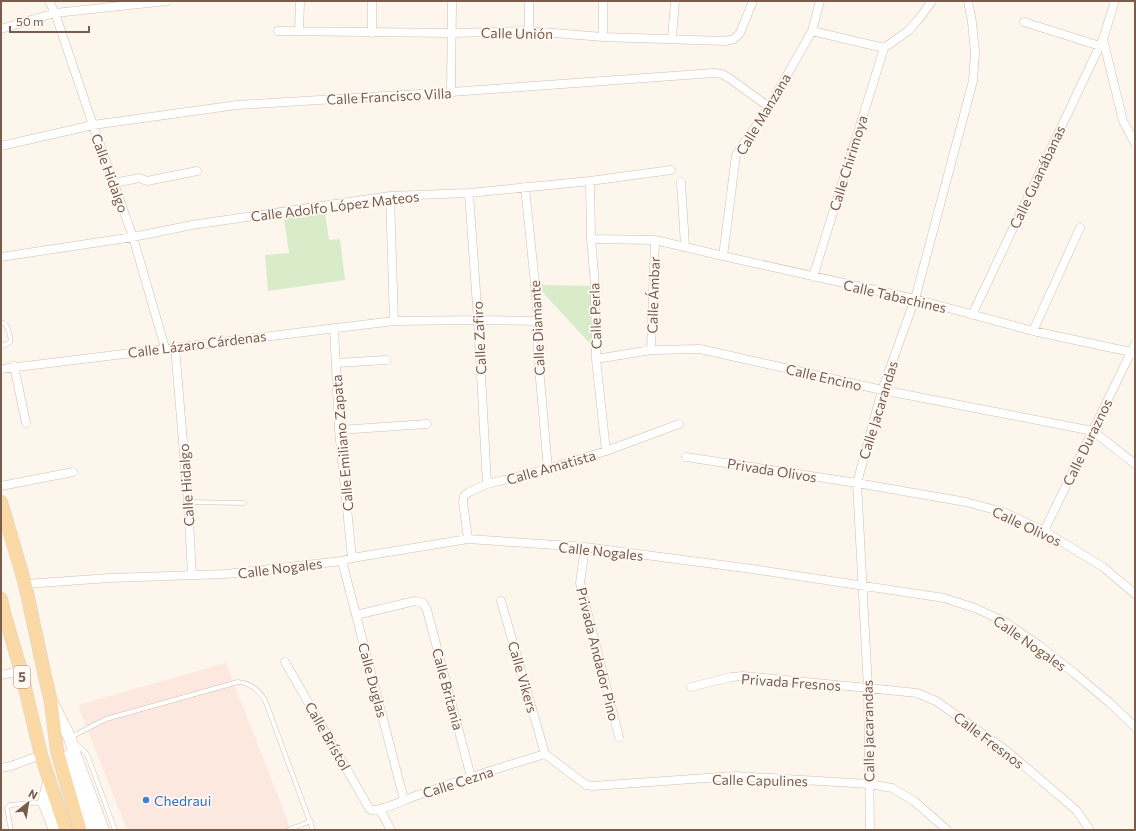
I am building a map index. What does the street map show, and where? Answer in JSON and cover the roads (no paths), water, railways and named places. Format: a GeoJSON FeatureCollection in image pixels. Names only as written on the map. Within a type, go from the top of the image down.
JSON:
{"type":"FeatureCollection","features":[{"type":"Feature","properties":{"kind":"main road","name":"5"},"geometry":{"type":"LineString","coordinates":[[1,502],[25,584],[51,702],[57,751],[80,830]]}},
{"type":"Feature","properties":{"kind":"main road","name":"5"},"geometry":{"type":"LineString","coordinates":[[1,599],[2,611],[21,671],[41,755],[66,830]]}},
{"type":"Feature","properties":{"kind":"street","name":"Calle Hidalgo"},"geometry":{"type":"LineString","coordinates":[[49,1],[55,13],[133,237],[165,348]]}},
{"type":"Feature","properties":{"kind":"street"},"geometry":{"type":"LineString","coordinates":[[1,29],[55,13],[166,1]]}},
{"type":"Feature","properties":{"kind":"street"},"geometry":{"type":"LineString","coordinates":[[299,31],[300,1]]}},
{"type":"Feature","properties":{"kind":"street"},"geometry":{"type":"LineString","coordinates":[[372,1],[372,33]]}},
{"type":"Feature","properties":{"kind":"street"},"geometry":{"type":"LineString","coordinates":[[451,92],[452,1]]}},
{"type":"Feature","properties":{"kind":"street"},"geometry":{"type":"LineString","coordinates":[[529,1],[529,31]]}},
{"type":"Feature","properties":{"kind":"street"},"geometry":{"type":"LineString","coordinates":[[603,1],[603,37]]}},
{"type":"Feature","properties":{"kind":"street"},"geometry":{"type":"LineString","coordinates":[[672,38],[675,1]]}},
{"type":"Feature","properties":{"kind":"street","name":"Calle Unión"},"geometry":{"type":"LineString","coordinates":[[278,31],[372,33],[529,31],[603,37],[725,40],[734,39],[740,33],[753,1]]}},
{"type":"Feature","properties":{"kind":"street","name":"Calle Manzana"},"geometry":{"type":"LineString","coordinates":[[723,256],[736,155],[769,107],[812,31],[820,1]]}},
{"type":"Feature","properties":{"kind":"street"},"geometry":{"type":"LineString","coordinates":[[812,31],[884,48],[908,31],[932,1]]}},
{"type":"Feature","properties":{"kind":"street","name":"Calle Jacarandas"},"geometry":{"type":"LineString","coordinates":[[870,830],[868,688],[857,483],[882,390],[915,299],[973,81],[975,53],[968,1]]}},
{"type":"Feature","properties":{"kind":"street","name":"Calle Guanábanas"},"geometry":{"type":"LineString","coordinates":[[972,315],[1102,42],[1115,1]]}},
{"type":"Feature","properties":{"kind":"street"},"geometry":{"type":"LineString","coordinates":[[1024,22],[1102,42],[1123,121],[1135,143]]}},
{"type":"Feature","properties":{"kind":"street","name":"Calle Chirimoya"},"geometry":{"type":"LineString","coordinates":[[813,277],[884,48]]}},
{"type":"Feature","properties":{"kind":"street","name":"Calle Francisco Villa"},"geometry":{"type":"LineString","coordinates":[[1,146],[93,125],[237,105],[451,92],[714,73],[722,74],[729,78],[769,107]]}},
{"type":"Feature","properties":{"kind":"street","name":"Calle Adolfo López Mateos"},"geometry":{"type":"LineString","coordinates":[[1,257],[133,237],[192,225],[390,196],[469,193],[590,181],[671,170]]}},
{"type":"Feature","properties":{"kind":"street"},"geometry":{"type":"LineString","coordinates":[[114,183],[138,178],[147,181],[197,171]]}},
{"type":"Feature","properties":{"kind":"street","name":"Calle Perla"},"geometry":{"type":"LineString","coordinates":[[590,181],[591,239],[595,285],[596,359],[606,451]]}},
{"type":"Feature","properties":{"kind":"street"},"geometry":{"type":"LineString","coordinates":[[681,182],[685,246]]}},
{"type":"Feature","properties":{"kind":"street","name":"Calle Diamante"},"geometry":{"type":"LineString","coordinates":[[525,187],[535,284],[538,321],[538,356],[548,469]]}},
{"type":"Feature","properties":{"kind":"street","name":"Calle Zafiro"},"geometry":{"type":"LineString","coordinates":[[469,193],[487,484]]}},
{"type":"Feature","properties":{"kind":"street"},"geometry":{"type":"LineString","coordinates":[[390,196],[394,320]]}},
{"type":"Feature","properties":{"kind":"street"},"geometry":{"type":"LineString","coordinates":[[1034,331],[1080,228]]}},
{"type":"Feature","properties":{"kind":"street","name":"Calle Tabachines"},"geometry":{"type":"LineString","coordinates":[[591,239],[655,240],[685,246],[813,277],[915,299],[1034,331],[1133,353]]}},
{"type":"Feature","properties":{"kind":"street","name":"Calle Ámbar"},"geometry":{"type":"LineString","coordinates":[[651,350],[655,240]]}},
{"type":"Feature","properties":{"kind":"street","name":"Calle Lázaro Cárdenas"},"geometry":{"type":"LineString","coordinates":[[1,368],[394,320],[538,321]]}},
{"type":"Feature","properties":{"kind":"street","name":"Calle Emiliano Zapata"},"geometry":{"type":"LineString","coordinates":[[334,328],[339,430],[352,558]]}},
{"type":"Feature","properties":{"kind":"street","name":"Calle Duraznos"},"geometry":{"type":"LineString","coordinates":[[1044,531],[1133,353],[1135,344]]}},
{"type":"Feature","properties":{"kind":"street","name":"Calle Hidalgo"},"geometry":{"type":"LineString","coordinates":[[175,347],[188,502],[192,574]]}},
{"type":"Feature","properties":{"kind":"street","name":"Calle Encino"},"geometry":{"type":"LineString","coordinates":[[596,359],[651,350],[700,349],[882,390],[1093,431],[1135,464]]}},
{"type":"Feature","properties":{"kind":"street"},"geometry":{"type":"LineString","coordinates":[[336,363],[386,360]]}},
{"type":"Feature","properties":{"kind":"street"},"geometry":{"type":"LineString","coordinates":[[14,366],[26,423]]}},
{"type":"Feature","properties":{"kind":"street"},"geometry":{"type":"LineString","coordinates":[[339,430],[427,424]]}},
{"type":"Feature","properties":{"kind":"street","name":"Calle Amatista"},"geometry":{"type":"LineString","coordinates":[[468,539],[463,502],[464,496],[469,492],[487,484],[548,469],[606,451],[679,424]]}},
{"type":"Feature","properties":{"kind":"street","name":"Privada Olivos"},"geometry":{"type":"LineString","coordinates":[[686,457],[857,483]]}},
{"type":"Feature","properties":{"kind":"street"},"geometry":{"type":"LineString","coordinates":[[1,486],[73,472]]}},
{"type":"Feature","properties":{"kind":"street","name":"Calle Olivos"},"geometry":{"type":"LineString","coordinates":[[857,483],[966,502],[1003,512],[1044,531],[1103,567],[1135,594]]}},
{"type":"Feature","properties":{"kind":"street","name":"Calle Nogales"},"geometry":{"type":"LineString","coordinates":[[25,584],[110,578],[226,574],[342,560],[468,539],[585,548],[752,570],[944,598],[975,608],[1005,622],[1040,646],[1110,703],[1135,727]]}},
{"type":"Feature","properties":{"kind":"street","name":"Privada Andador Pino"},"geometry":{"type":"LineString","coordinates":[[585,548],[580,583],[619,738]]}},
{"type":"Feature","properties":{"kind":"street","name":"Calle Duglas"},"geometry":{"type":"LineString","coordinates":[[342,560],[404,800]]}},
{"type":"Feature","properties":{"kind":"street","name":"Calle Britania"},"geometry":{"type":"LineString","coordinates":[[356,615],[415,601],[423,603],[427,610],[471,777]]}},
{"type":"Feature","properties":{"kind":"street","name":"Calle Vikers"},"geometry":{"type":"LineString","coordinates":[[501,601],[545,754]]}},
{"type":"Feature","properties":{"kind":"street","name":"Calle Brístol"},"geometry":{"type":"LineString","coordinates":[[285,662],[371,810]]}},
{"type":"Feature","properties":{"kind":"street"},"geometry":{"type":"LineString","coordinates":[[1,674],[21,671]]}},
{"type":"Feature","properties":{"kind":"street","name":"Privada Fresnos"},"geometry":{"type":"LineString","coordinates":[[691,687],[743,676],[868,688]]}},
{"type":"Feature","properties":{"kind":"street","name":"Calle Fresnos"},"geometry":{"type":"LineString","coordinates":[[868,688],[917,693],[936,701],[1007,750],[1076,810],[1090,830]]}},
{"type":"Feature","properties":{"kind":"street"},"geometry":{"type":"LineString","coordinates":[[51,702],[70,738],[102,830]]}},
{"type":"Feature","properties":{"kind":"street"},"geometry":{"type":"LineString","coordinates":[[70,738],[67,757],[91,830]]}},
{"type":"Feature","properties":{"kind":"street","name":"Calle Cezna"},"geometry":{"type":"LineString","coordinates":[[371,810],[380,810],[404,800],[471,777],[545,754]]}},
{"type":"Feature","properties":{"kind":"street","name":"Calle Capulines"},"geometry":{"type":"LineString","coordinates":[[545,754],[586,785],[735,776],[869,784],[892,788],[914,801],[947,830]]}},
{"type":"Feature","properties":{"kind":"street"},"geometry":{"type":"LineString","coordinates":[[1,768],[41,755]]}},
{"type":"Feature","properties":{"kind":"street"},"geometry":{"type":"LineString","coordinates":[[49,782],[44,802],[55,830]]}},
{"type":"Feature","properties":{"kind":"street"},"geometry":{"type":"LineString","coordinates":[[380,810],[391,830]]}},
{"type":"Feature","properties":{"kind":"lane"},"geometry":{"type":"LineString","coordinates":[[1,322],[6,325],[11,338],[10,342],[1,346]]}},
{"type":"Feature","properties":{"kind":"lane"},"geometry":{"type":"LineString","coordinates":[[188,502],[244,503]]}},
{"type":"Feature","properties":{"kind":"lane"},"geometry":{"type":"LineString","coordinates":[[115,830],[87,754],[70,738],[106,719],[238,682],[246,683],[254,687],[265,700],[314,830]]}},
{"type":"Feature","properties":{"kind":"lane"},"geometry":{"type":"LineString","coordinates":[[11,830],[7,808],[10,805],[44,802]]}},
{"type":"Feature","properties":{"kind":"lane"},"geometry":{"type":"LineString","coordinates":[[288,830],[311,821]]}},
{"type":"Feature","properties":{"kind":"place","name":"Chedraui"},"geometry":{"type":"Point","coordinates":[146,800]}}]}
